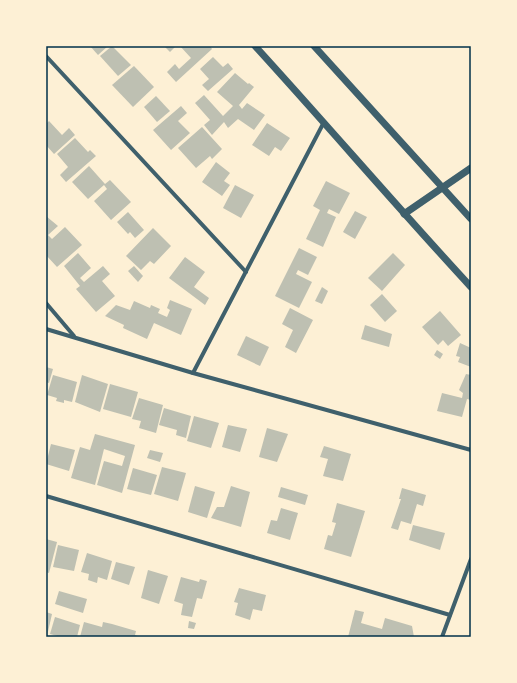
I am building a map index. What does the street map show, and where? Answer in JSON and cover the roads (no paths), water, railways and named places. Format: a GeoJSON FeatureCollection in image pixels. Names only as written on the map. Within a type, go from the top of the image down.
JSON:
{"type":"FeatureCollection","features":[{"type":"Feature","properties":{"kind":"street"},"geometry":{"type":"LineString","coordinates":[[255,46],[471,287]]}},
{"type":"Feature","properties":{"kind":"street"},"geometry":{"type":"LineString","coordinates":[[314,46],[444,187],[471,219]]}},
{"type":"Feature","properties":{"kind":"street"},"geometry":{"type":"LineString","coordinates":[[46,56],[246,272]]}},
{"type":"Feature","properties":{"kind":"street"},"geometry":{"type":"LineString","coordinates":[[193,372],[324,122]]}},
{"type":"Feature","properties":{"kind":"street"},"geometry":{"type":"LineString","coordinates":[[404,214],[471,168]]}},
{"type":"Feature","properties":{"kind":"street"},"geometry":{"type":"LineString","coordinates":[[46,303],[74,337]]}},
{"type":"Feature","properties":{"kind":"street"},"geometry":{"type":"LineString","coordinates":[[46,329],[471,450]]}},
{"type":"Feature","properties":{"kind":"street"},"geometry":{"type":"LineString","coordinates":[[46,496],[450,615]]}},
{"type":"Feature","properties":{"kind":"street"},"geometry":{"type":"LineString","coordinates":[[442,637],[471,560]]}}]}
